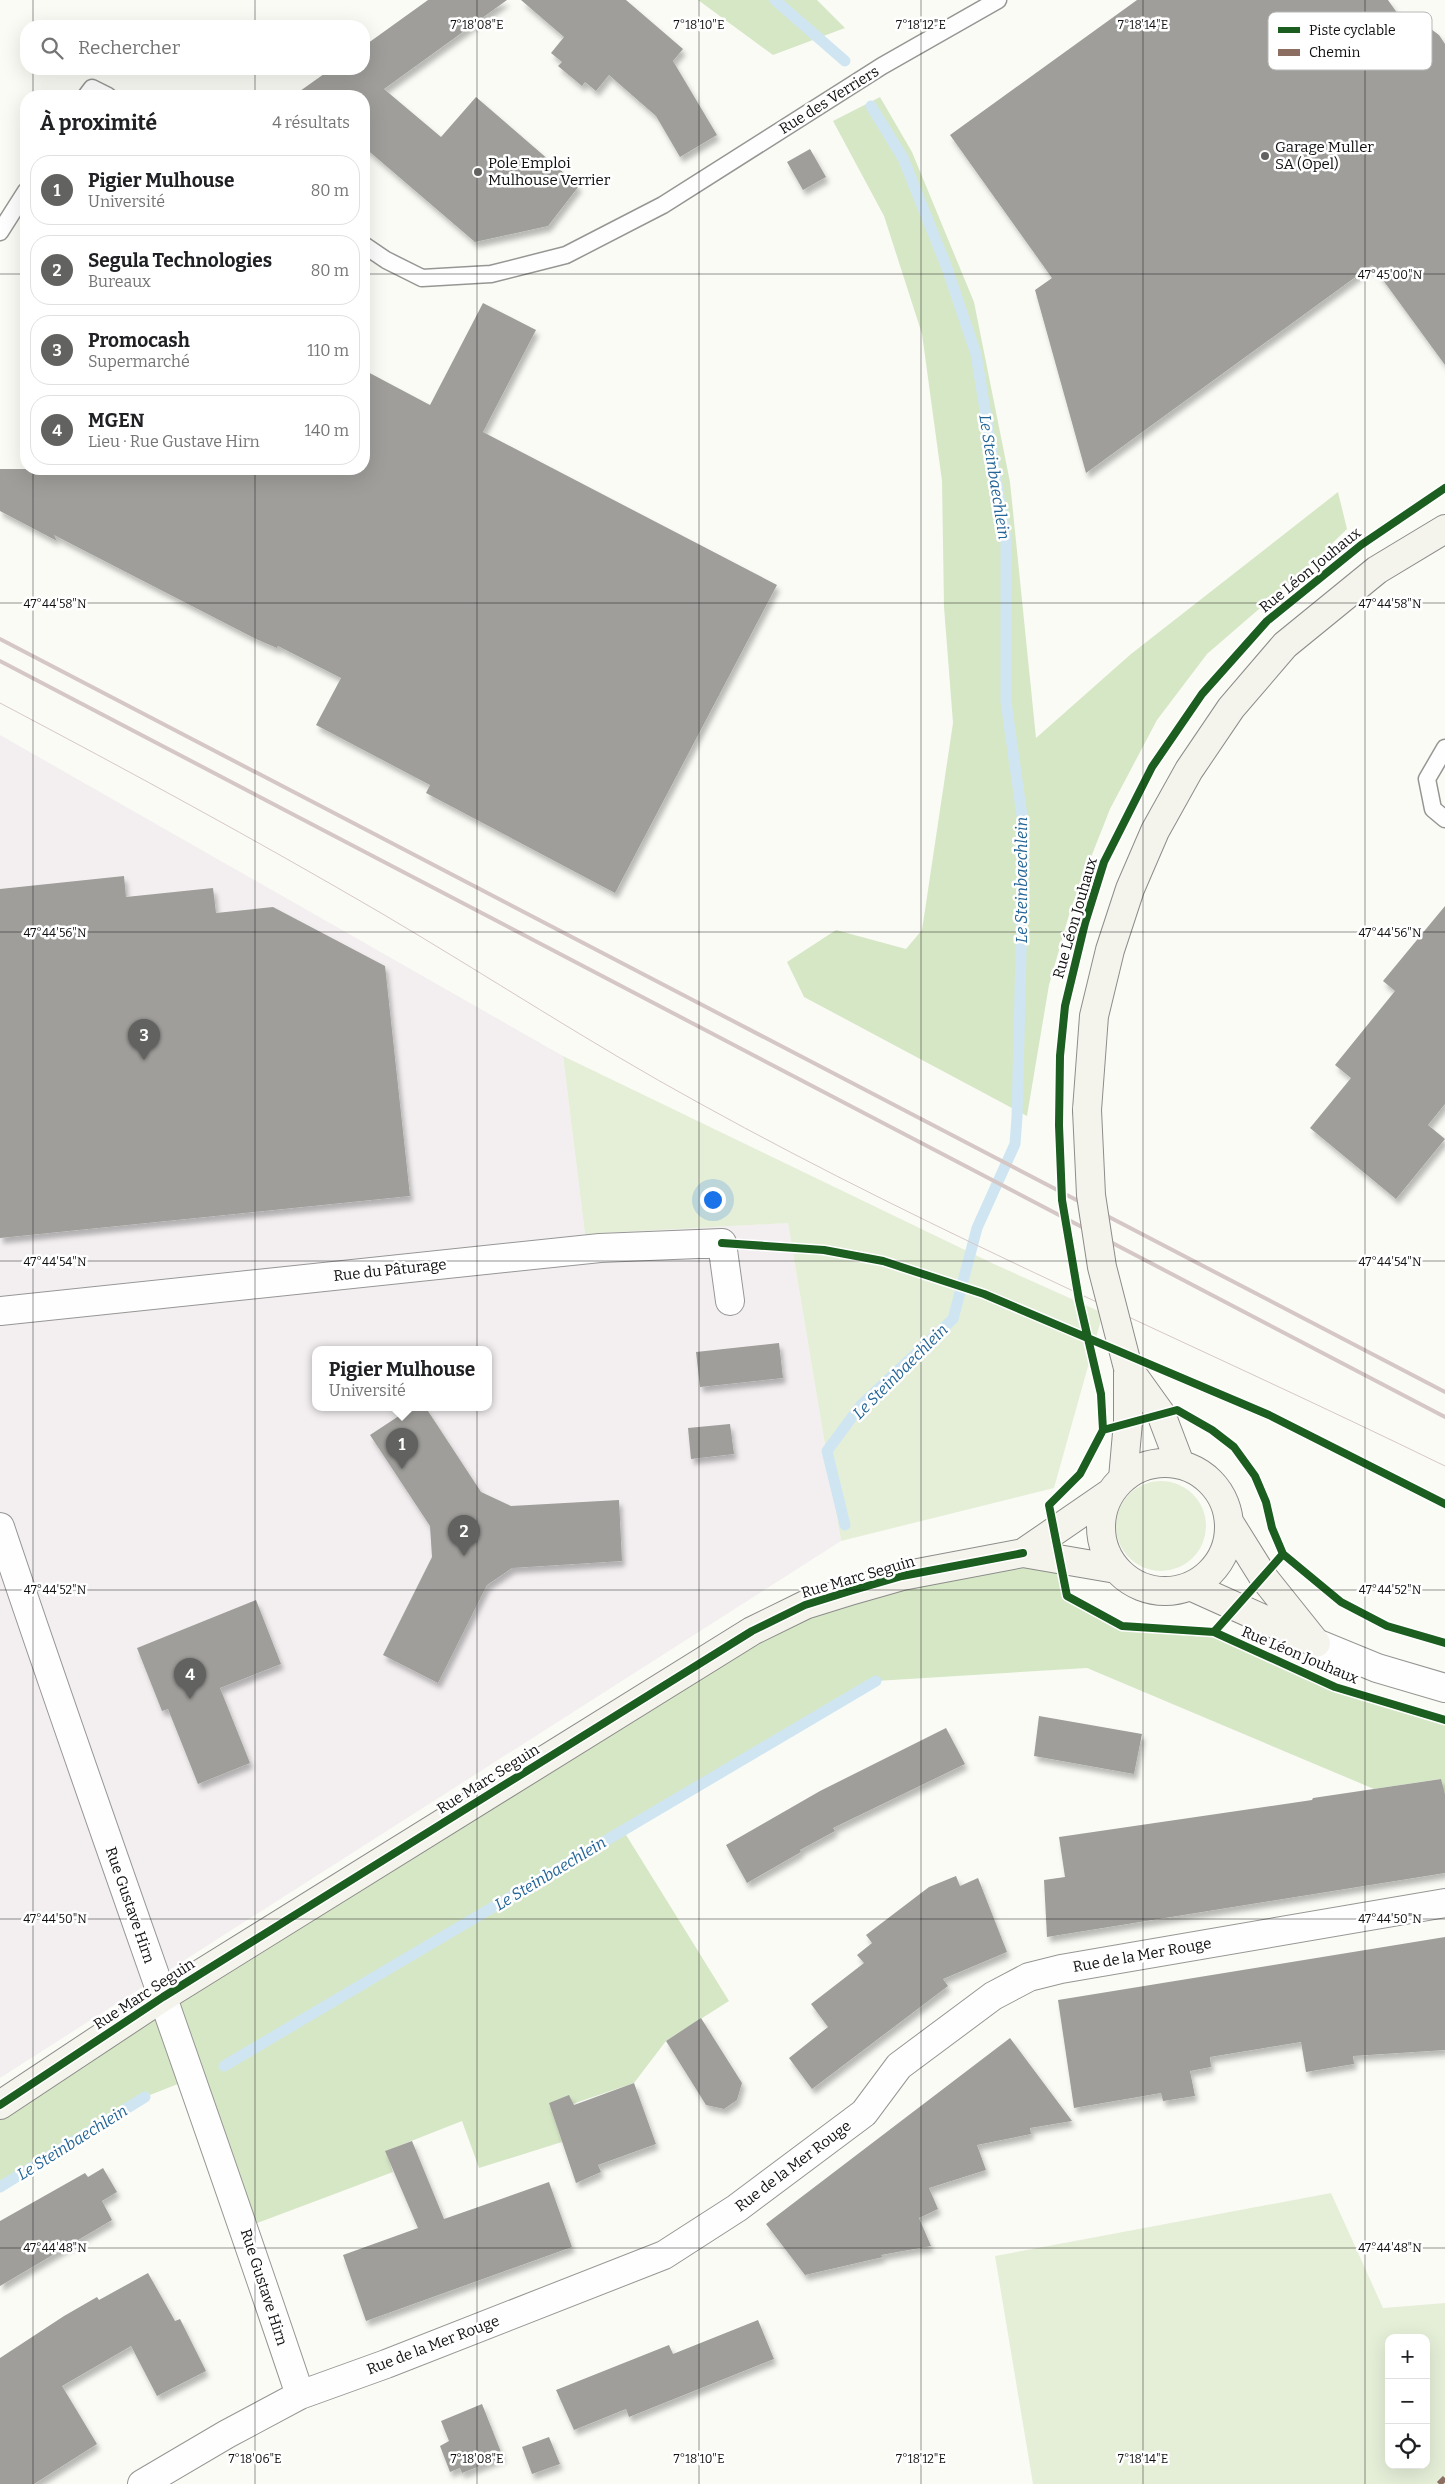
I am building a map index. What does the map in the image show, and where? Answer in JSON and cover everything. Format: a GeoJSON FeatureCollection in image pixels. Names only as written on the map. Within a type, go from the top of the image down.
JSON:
{"type":"FeatureCollection","features":[{"type":"Feature","properties":{"kind":"street"},"geometry":{"type":"LineString","coordinates":[[1117,1486],[1140,1467],[1160,1463],[1180,1464],[1199,1472],[1214,1485],[1225,1502],[1230,1522],[1228,1542],[1220,1560],[1207,1576],[1190,1586],[1170,1591],[1150,1589],[1132,1582],[1116,1569],[1106,1552],[1101,1532],[1102,1512],[1117,1486],[1128,1422],[1128,1368],[1115,1325],[1100,1258],[1090,1195],[1086,1110],[1094,1016],[1110,950],[1130,890],[1155,832],[1189,770],[1231,708],[1285,645],[1377,570],[1445,529]]}},
{"type":"Feature","properties":{"kind":"street","name":"Rue du Pâturage"},"geometry":{"type":"LineString","coordinates":[[0,1311],[600,1248],[722,1243],[730,1301]]}},
{"type":"Feature","properties":{"kind":"street"},"geometry":{"type":"LineString","coordinates":[[1128,1368],[1161,1414],[1180,1464]]}},
{"type":"Feature","properties":{"kind":"street","name":"Rue Marc Seguin"},"geometry":{"type":"LineString","coordinates":[[1023,1553],[1117,1486]]}},
{"type":"Feature","properties":{"kind":"street","name":"Rue Léon Jouhaux"},"geometry":{"type":"LineString","coordinates":[[1230,1522],[1264,1578],[1316,1643]]}},
{"type":"Feature","properties":{"kind":"street","name":"Rue Gustave Hirn"},"geometry":{"type":"LineString","coordinates":[[0,1527],[63,1713],[244,2228],[300,2395]]}},
{"type":"Feature","properties":{"kind":"street","name":"Rue Marc Seguin"},"geometry":{"type":"LineString","coordinates":[[0,2105],[163,1997],[752,1631],[805,1605],[902,1576],[1023,1553],[1116,1569]]}},
{"type":"Feature","properties":{"kind":"street","name":"Rue Léon Jouhaux"},"geometry":{"type":"LineString","coordinates":[[1190,1586],[1316,1643],[1377,1668],[1445,1688]]}},
{"type":"Feature","properties":{"kind":"street","name":"Rue de la Mer Rouge"},"geometry":{"type":"LineString","coordinates":[[142,2484],[227,2434],[300,2395],[386,2364],[664,2255],[738,2208],[864,2113],[899,2066],[993,1996],[1029,1977],[1061,1969],[1445,1903]]}},
{"type":"Feature","properties":{"kind":"lane","name":"Rue des Verriers"},"geometry":{"type":"LineString","coordinates":[[370,249],[386,260],[422,278],[491,274],[566,255],[663,205],[882,66],[998,0]]}},
{"type":"Feature","properties":{"kind":"lane"},"geometry":{"type":"LineString","coordinates":[[0,232],[20,200]]}},
{"type":"Feature","properties":{"kind":"lane"},"geometry":{"type":"LineString","coordinates":[[1445,748],[1427,779],[1433,809],[1445,819]]}},
{"type":"Feature","properties":{"kind":"shaded area"},"geometry":{"type":"Polygon","coordinates":[[[0,735],[563,1056],[585,1233],[788,1223],[841,1541],[0,2078],[0,735]]]}},
{"type":"Feature","properties":{"kind":"green space"},"geometry":{"type":"Polygon","coordinates":[[[698,0],[817,0],[845,28],[773,55],[698,0]]]}},
{"type":"Feature","properties":{"kind":"green space"},"geometry":{"type":"Polygon","coordinates":[[[880,97],[912,152],[974,302],[1010,482],[1036,738],[1131,654],[1338,492],[1347,529],[1311,564],[1207,654],[1157,720],[1110,809],[1071,908],[1049,985],[1027,1116],[804,997],[787,962],[836,930],[906,949],[922,930],[953,723],[944,607],[942,481],[922,334],[884,216],[833,121],[880,97]]]}},
{"type":"Feature","properties":{"kind":"green space"},"geometry":{"type":"Polygon","coordinates":[[[563,1056],[994,1264],[1103,1313],[1054,1488],[841,1541],[788,1223],[585,1234],[563,1056]]]}},
{"type":"Feature","properties":{"kind":"green space"},"geometry":{"type":"Polygon","coordinates":[[[1161,1481],[1178,1484],[1193,1494],[1203,1509],[1206,1526],[1203,1543],[1193,1558],[1178,1568],[1161,1571],[1144,1568],[1129,1558],[1119,1543],[1116,1526],[1119,1509],[1129,1494],[1144,1484],[1161,1481]]]}},
{"type":"Feature","properties":{"kind":"green space"},"geometry":{"type":"Polygon","coordinates":[[[1059,1559],[1067,1596],[1122,1626],[1214,1632],[1335,1687],[1445,1720],[1445,1794],[1440,1779],[1374,1789],[1087,1668],[876,1681],[623,1830],[729,2001],[666,2041],[634,2083],[552,2111],[562,2142],[479,2168],[462,2121],[386,2151],[393,2172],[244,2228],[193,2078],[145,2097],[0,2187],[0,2105],[805,1605],[1059,1559]]]}},
{"type":"Feature","properties":{"kind":"green space"},"geometry":{"type":"Polygon","coordinates":[[[1331,2193],[1383,2308],[1445,2303],[1445,2484],[1033,2484],[995,2256],[1331,2193]]]}},
{"type":"Feature","properties":{"kind":"building","name":"Pole Emploi Mulhouse Verrier"},"geometry":{"type":"Polygon","coordinates":[[[428,0],[507,0],[384,89],[441,137],[476,97],[579,186],[548,226],[475,242],[370,152],[370,90],[301,90],[323,75],[370,75],[370,42],[428,0]]]}},
{"type":"Feature","properties":{"kind":"building"},"geometry":{"type":"Polygon","coordinates":[[[521,0],[626,0],[683,49],[673,61],[717,135],[680,157],[656,116],[609,75],[596,91],[585,82],[582,86],[558,66],[562,62],[551,53],[564,37],[521,0]]]}},
{"type":"Feature","properties":{"kind":"building"},"geometry":{"type":"Polygon","coordinates":[[[1137,0],[1388,0],[1396,12],[1268,12],[1268,70],[1432,70],[1432,30],[1439,35],[1445,44],[1445,365],[1372,265],[1086,473],[1035,290],[1052,278],[950,135],[1137,0]]]}},
{"type":"Feature","properties":{"kind":"building"},"geometry":{"type":"Polygon","coordinates":[[[810,149],[826,177],[803,190],[787,162],[810,149]]]}},
{"type":"Feature","properties":{"kind":"building"},"geometry":{"type":"Polygon","coordinates":[[[483,303],[536,330],[483,432],[777,585],[615,893],[426,793],[430,785],[316,725],[341,678],[278,646],[277,648],[256,639],[54,535],[57,541],[0,511],[0,469],[20,469],[20,475],[370,475],[370,373],[430,405],[483,303]]]}},
{"type":"Feature","properties":{"kind":"building"},"geometry":{"type":"Polygon","coordinates":[[[124,876],[126,897],[213,888],[216,913],[273,907],[385,966],[410,1196],[0,1238],[0,889],[124,876]]]}},
{"type":"Feature","properties":{"kind":"building"},"geometry":{"type":"Polygon","coordinates":[[[1445,906],[1445,1104],[1428,1125],[1445,1139],[1396,1199],[1310,1128],[1351,1078],[1335,1065],[1395,991],[1383,981],[1445,906]]]}},
{"type":"Feature","properties":{"kind":"building"},"geometry":{"type":"Polygon","coordinates":[[[779,1343],[783,1378],[700,1387],[696,1352],[779,1343]]]}},
{"type":"Feature","properties":{"kind":"building"},"geometry":{"type":"Polygon","coordinates":[[[406,1411],[428,1411],[481,1492],[511,1506],[619,1500],[622,1561],[512,1568],[487,1585],[438,1683],[383,1655],[432,1557],[430,1526],[370,1435],[406,1411]]]}},
{"type":"Feature","properties":{"kind":"building"},"geometry":{"type":"Polygon","coordinates":[[[730,1424],[734,1454],[691,1459],[688,1428],[730,1424]]]}},
{"type":"Feature","properties":{"kind":"building"},"geometry":{"type":"Polygon","coordinates":[[[256,1600],[281,1664],[220,1688],[250,1763],[198,1784],[168,1709],[162,1711],[137,1648],[256,1600]]]}},
{"type":"Feature","properties":{"kind":"building"},"geometry":{"type":"Polygon","coordinates":[[[1039,1716],[1142,1734],[1134,1774],[1034,1756],[1039,1716]]]}},
{"type":"Feature","properties":{"kind":"building"},"geometry":{"type":"Polygon","coordinates":[[[946,1728],[965,1764],[833,1828],[835,1831],[747,1883],[726,1845],[820,1791],[946,1728]]]}},
{"type":"Feature","properties":{"kind":"building"},"geometry":{"type":"Polygon","coordinates":[[[1441,1779],[1445,1794],[1445,1873],[1047,1937],[1044,1880],[1065,1877],[1059,1837],[1441,1779]]]}},
{"type":"Feature","properties":{"kind":"building"},"geometry":{"type":"Polygon","coordinates":[[[956,1876],[960,1886],[978,1878],[1007,1952],[943,1979],[948,1986],[812,2089],[789,2058],[828,2027],[811,2004],[864,1963],[857,1955],[872,1943],[866,1935],[929,1887],[956,1876]]]}},
{"type":"Feature","properties":{"kind":"building"},"geometry":{"type":"Polygon","coordinates":[[[1445,1937],[1445,2050],[1353,2056],[1354,2064],[1306,2072],[1301,2042],[1210,2057],[1211,2067],[1190,2071],[1195,2096],[1163,2101],[1161,2093],[1074,2108],[1058,2000],[1445,1937]]]}},
{"type":"Feature","properties":{"kind":"building"},"geometry":{"type":"Polygon","coordinates":[[[701,2018],[742,2083],[737,2100],[724,2109],[706,2105],[666,2041],[701,2018]]]}},
{"type":"Feature","properties":{"kind":"building"},"geometry":{"type":"Polygon","coordinates":[[[1010,2038],[1072,2121],[1030,2128],[1031,2134],[977,2145],[986,2170],[929,2188],[938,2209],[919,2218],[931,2246],[881,2255],[883,2257],[805,2275],[766,2224],[1010,2038]]]}},
{"type":"Feature","properties":{"kind":"building"},"geometry":{"type":"Polygon","coordinates":[[[634,2083],[656,2144],[598,2165],[601,2172],[576,2183],[549,2103],[569,2095],[574,2105],[634,2083]]]}},
{"type":"Feature","properties":{"kind":"building"},"geometry":{"type":"Polygon","coordinates":[[[412,2141],[444,2219],[549,2182],[572,2247],[366,2321],[343,2255],[418,2228],[385,2151],[412,2141]]]}},
{"type":"Feature","properties":{"kind":"building"},"geometry":{"type":"Polygon","coordinates":[[[103,2168],[117,2192],[102,2201],[112,2220],[0,2286],[0,2221],[85,2173],[88,2177],[103,2168]]]}},
{"type":"Feature","properties":{"kind":"building"},"geometry":{"type":"Polygon","coordinates":[[[148,2273],[175,2321],[180,2319],[206,2371],[157,2396],[131,2346],[62,2386],[97,2444],[34,2484],[0,2484],[0,2358],[97,2297],[99,2300],[148,2273]]]}},
{"type":"Feature","properties":{"kind":"building"},"geometry":{"type":"Polygon","coordinates":[[[758,2320],[774,2359],[629,2417],[626,2409],[574,2430],[556,2390],[669,2345],[673,2354],[758,2320]]]}},
{"type":"Feature","properties":{"kind":"building"},"geometry":{"type":"Polygon","coordinates":[[[482,2404],[503,2457],[462,2473],[460,2468],[450,2472],[440,2446],[449,2441],[441,2421],[482,2404]]]}},
{"type":"Feature","properties":{"kind":"building"},"geometry":{"type":"Polygon","coordinates":[[[549,2437],[560,2464],[532,2474],[522,2447],[549,2437]]]}},
{"type":"Feature","properties":{"kind":"waterway","name":"Le Steinbaechlein"},"geometry":{"type":"LineString","coordinates":[[775,0],[845,61]]}},
{"type":"Feature","properties":{"kind":"waterway","name":"Le Steinbaechlein"},"geometry":{"type":"LineString","coordinates":[[845,1525],[827,1451],[861,1405],[953,1319],[977,1228],[1015,1144],[1024,830],[1006,702],[1006,540],[976,354],[947,268],[903,158],[871,106]]}},
{"type":"Feature","properties":{"kind":"waterway","name":"Le Steinbaechlein"},"geometry":{"type":"LineString","coordinates":[[224,2066],[876,1681]]}},
{"type":"Feature","properties":{"kind":"waterway","name":"Le Steinbaechlein"},"geometry":{"type":"LineString","coordinates":[[0,2187],[145,2097]]}},
{"type":"Feature","properties":{"kind":"tram line"},"geometry":{"type":"LineString","coordinates":[[0,703],[287,859],[381,913],[619,1057],[790,1152],[976,1245],[1445,1466]]}},
{"type":"Feature","properties":{"kind":"railway"},"geometry":{"type":"LineString","coordinates":[[0,639],[1445,1392]]}},
{"type":"Feature","properties":{"kind":"railway"},"geometry":{"type":"LineString","coordinates":[[0,661],[1445,1417]]}},
{"type":"Feature","properties":{"kind":"marked path"},"geometry":{"type":"LineString","coordinates":[[1439,2484],[1445,2478]]}},
{"type":"Feature","properties":{"kind":"cycle path"},"geometry":{"type":"LineString","coordinates":[[1445,488],[1361,545],[1267,621],[1202,694],[1152,767],[1104,862],[1085,923],[1065,1006],[1060,1056],[1059,1125],[1062,1200],[1079,1300],[1101,1394],[1103,1430],[1080,1474],[1049,1505],[1067,1596],[1122,1626],[1214,1632],[1335,1687],[1445,1720]]}},
{"type":"Feature","properties":{"kind":"cycle path"},"geometry":{"type":"LineString","coordinates":[[722,1243],[824,1250],[883,1261],[984,1294],[1269,1415],[1445,1504]]}},
{"type":"Feature","properties":{"kind":"cycle path"},"geometry":{"type":"LineString","coordinates":[[1103,1430],[1177,1410],[1212,1430],[1234,1447],[1255,1476],[1266,1502],[1272,1528],[1283,1554],[1341,1602],[1387,1626],[1445,1643]]}},
{"type":"Feature","properties":{"kind":"cycle path"},"geometry":{"type":"LineString","coordinates":[[0,2105],[163,1997],[752,1631],[805,1605],[902,1576],[1023,1553]]}},
{"type":"Feature","properties":{"kind":"cycle path"},"geometry":{"type":"LineString","coordinates":[[1214,1632],[1283,1554]]}},
{"type":"Feature","properties":{"kind":"place","name":"Garage Muller SA (Opel)"},"geometry":{"type":"Point","coordinates":[1265,156]}},
{"type":"Feature","properties":{"kind":"place","name":"Pole Emploi Mulhouse Verrier"},"geometry":{"type":"Point","coordinates":[478,172]}},
{"type":"Feature","properties":{"kind":"place","name":"Promocash"},"geometry":{"type":"Point","coordinates":[144,1060]}},
{"type":"Feature","properties":{"kind":"place","name":"Pigier Mulhouse"},"geometry":{"type":"Point","coordinates":[402,1469]}},
{"type":"Feature","properties":{"kind":"place","name":"Segula Technologies"},"geometry":{"type":"Point","coordinates":[464,1556]}},
{"type":"Feature","properties":{"kind":"place","name":"MGEN"},"geometry":{"type":"Point","coordinates":[190,1699]}}]}
